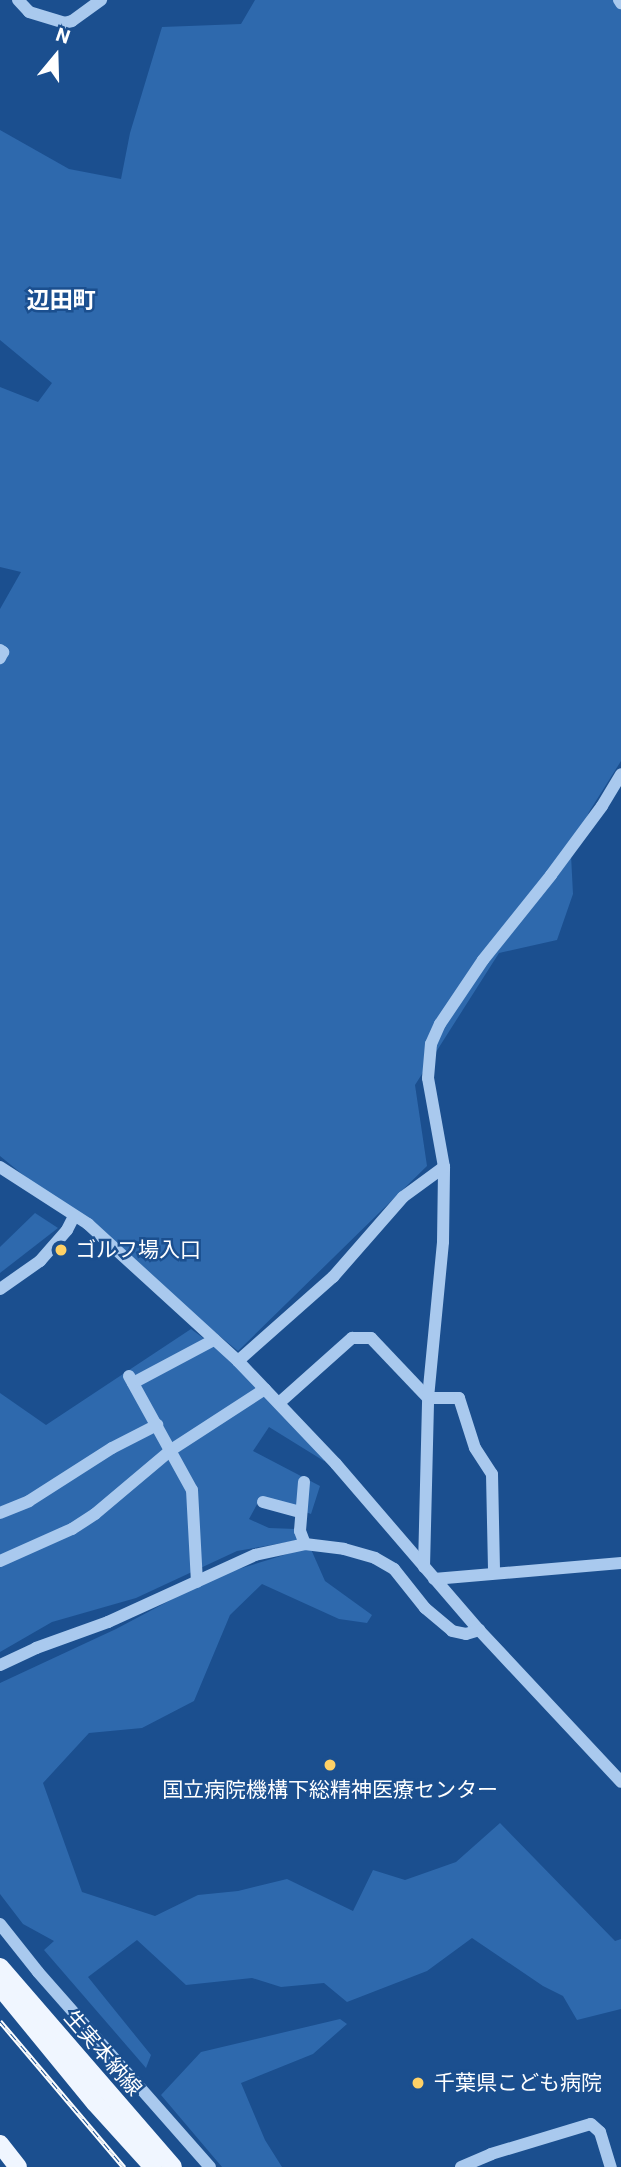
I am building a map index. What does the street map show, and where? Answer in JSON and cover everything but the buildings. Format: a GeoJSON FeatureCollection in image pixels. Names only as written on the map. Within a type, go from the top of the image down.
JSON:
{"type":"FeatureCollection","features":[{"type":"Feature","properties":{"kind":"main road","name":"生実本納線"},"geometry":{"type":"LineString","coordinates":[[0,1966],[173,2167]]}},
{"type":"Feature","properties":{"kind":"main road","name":"生実本納線"},"geometry":{"type":"LineString","coordinates":[[0,1987],[95,2104],[153,2167]]}},
{"type":"Feature","properties":{"kind":"main road"},"geometry":{"type":"LineString","coordinates":[[0,2144],[18,2167]]}},
{"type":"Feature","properties":{"kind":"street"},"geometry":{"type":"LineString","coordinates":[[19,0],[29,12],[64,23],[72,21],[101,0]]}},
{"type":"Feature","properties":{"kind":"street"},"geometry":{"type":"LineString","coordinates":[[0,650],[3,652],[0,658]]}},
{"type":"Feature","properties":{"kind":"street"},"geometry":{"type":"LineString","coordinates":[[424,1567],[428,1398],[443,1242],[444,1167],[428,1078],[428,1059],[440,1024],[483,960],[595,816],[621,774]]}},
{"type":"Feature","properties":{"kind":"street"},"geometry":{"type":"LineString","coordinates":[[0,1167],[88,1224],[238,1361],[336,1464],[479,1630],[621,1782]]}},
{"type":"Feature","properties":{"kind":"street"},"geometry":{"type":"LineString","coordinates":[[238,1361],[333,1277],[403,1197],[444,1167]]}},
{"type":"Feature","properties":{"kind":"street"},"geometry":{"type":"LineString","coordinates":[[0,1289],[40,1261],[67,1230],[74,1216]]}},
{"type":"Feature","properties":{"kind":"street"},"geometry":{"type":"LineString","coordinates":[[279,1403],[352,1338],[371,1338],[428,1398],[459,1398],[475,1448],[492,1474],[495,1573]]}},
{"type":"Feature","properties":{"kind":"street"},"geometry":{"type":"LineString","coordinates":[[197,1582],[192,1490],[131,1380],[214,1340]]}},
{"type":"Feature","properties":{"kind":"street"},"geometry":{"type":"LineString","coordinates":[[0,1561],[72,1529],[95,1514],[171,1451],[265,1389]]}},
{"type":"Feature","properties":{"kind":"street"},"geometry":{"type":"LineString","coordinates":[[0,1513],[29,1501],[112,1448],[157,1425]]}},
{"type":"Feature","properties":{"kind":"street"},"geometry":{"type":"LineString","coordinates":[[304,1482],[300,1531],[306,1544]]}},
{"type":"Feature","properties":{"kind":"street"},"geometry":{"type":"LineString","coordinates":[[262,1502],[300,1512]]}},
{"type":"Feature","properties":{"kind":"street"},"geometry":{"type":"LineString","coordinates":[[0,1665],[255,1555],[306,1544],[344,1549],[375,1558],[394,1569],[425,1608],[452,1631],[466,1634],[479,1630]]}},
{"type":"Feature","properties":{"kind":"street"},"geometry":{"type":"LineString","coordinates":[[434,1578],[621,1563]]}},
{"type":"Feature","properties":{"kind":"street"},"geometry":{"type":"LineString","coordinates":[[0,1924],[38,1972],[209,2167]]}},
{"type":"Feature","properties":{"kind":"street"},"geometry":{"type":"LineString","coordinates":[[461,2167],[491,2154],[590,2124],[600,2132],[611,2167]]}},
{"type":"Feature","properties":{"kind":"shaded area"},"geometry":{"type":"Polygon","coordinates":[[[255,0],[621,0],[621,761],[589,812],[571,855],[573,894],[557,940],[499,953],[415,1085],[427,1166],[238,1351],[0,1156],[0,609],[21,572],[0,567],[0,387],[38,402],[52,383],[0,340],[0,130],[69,169],[121,179],[130,133],[162,27],[241,24],[255,0]]]}},
{"type":"Feature","properties":{"kind":"shaded area"},"geometry":{"type":"Polygon","coordinates":[[[35,1213],[58,1228],[0,1273],[0,1247],[35,1213]]]}},
{"type":"Feature","properties":{"kind":"shaded area"},"geometry":{"type":"Polygon","coordinates":[[[191,1329],[226,1355],[325,1450],[324,1461],[269,1427],[253,1451],[320,1486],[311,1514],[261,1497],[249,1519],[269,1528],[296,1529],[299,1540],[237,1551],[136,1598],[52,1622],[0,1652],[0,1393],[46,1425],[191,1329]]]}},
{"type":"Feature","properties":{"kind":"shaded area"},"geometry":{"type":"Polygon","coordinates":[[[310,1547],[325,1581],[372,1615],[367,1623],[339,1619],[262,1584],[230,1615],[194,1701],[142,1728],[89,1733],[43,1783],[82,1892],[155,1916],[198,1895],[238,1891],[287,1879],[353,1911],[373,1870],[405,1880],[456,1862],[500,1823],[615,1941],[621,1939],[621,2009],[577,2020],[563,1996],[543,1986],[472,1938],[427,1971],[347,2002],[324,1983],[281,1987],[252,1978],[186,1985],[137,1940],[88,1977],[151,2055],[146,2068],[44,1950],[54,1941],[23,1924],[0,1894],[0,1683],[116,1629],[216,1576],[310,1547]]]}},
{"type":"Feature","properties":{"kind":"shaded area"},"geometry":{"type":"Polygon","coordinates":[[[340,2019],[347,2024],[313,2054],[241,2083],[265,2140],[282,2167],[222,2167],[161,2095],[201,2052],[340,2019]]]}},
{"type":"Feature","properties":{"kind":"railway"},"geometry":{"type":"LineString","coordinates":[[0,2021],[124,2167]]}},
{"type":"Feature","properties":{"kind":"place","name":"ゴルフ場入口"},"geometry":{"type":"Point","coordinates":[61,1250]}},
{"type":"Feature","properties":{"kind":"place","name":"国立病院機構下総精神医療センター"},"geometry":{"type":"Point","coordinates":[330,1765]}},
{"type":"Feature","properties":{"kind":"place","name":"千葉県こども病院"},"geometry":{"type":"Point","coordinates":[418,2083]}},
{"type":"Feature","properties":{"kind":"district","name":"辺田町"},"geometry":{"type":"Point","coordinates":[61,301]}}]}
